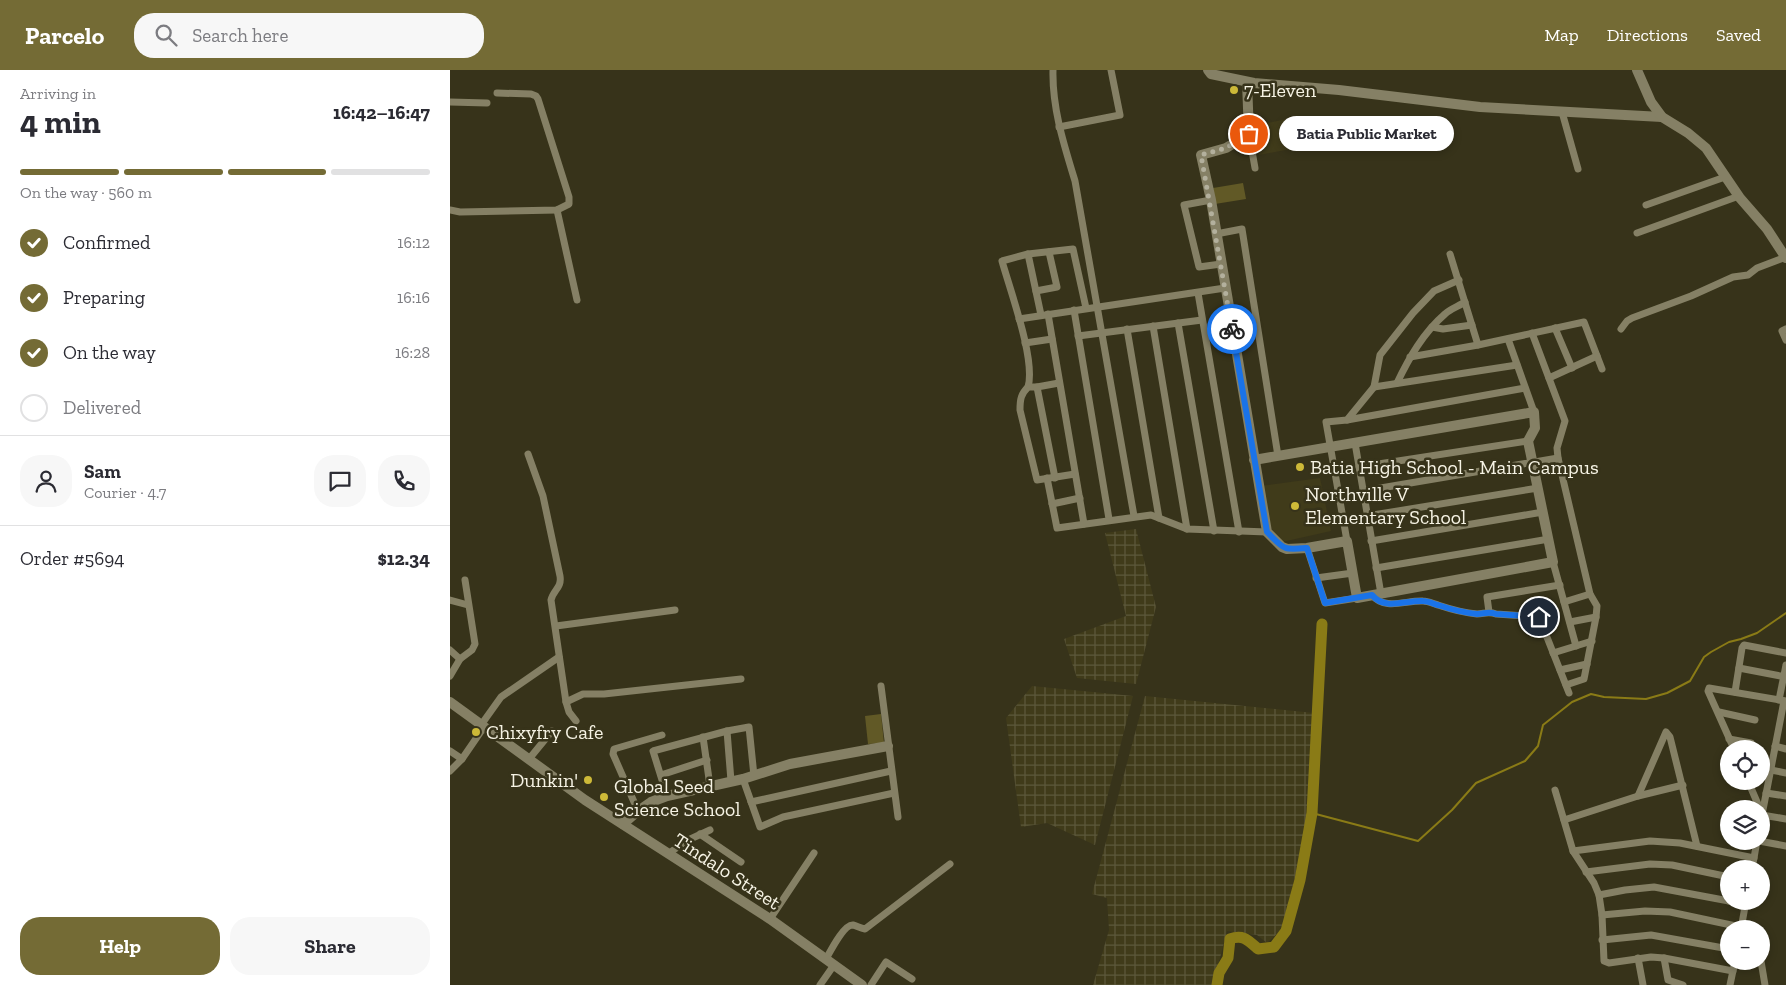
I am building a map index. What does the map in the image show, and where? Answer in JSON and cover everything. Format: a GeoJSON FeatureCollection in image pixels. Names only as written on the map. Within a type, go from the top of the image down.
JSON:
{"type":"FeatureCollection","features":[{"type":"Feature","properties":{"kind":"street"},"geometry":{"type":"LineString","coordinates":[[1053,70],[1053,85],[1059,127],[1075,181],[1134,516]]}},
{"type":"Feature","properties":{"kind":"street"},"geometry":{"type":"LineString","coordinates":[[1059,127],[1120,115],[1111,70]]}},
{"type":"Feature","properties":{"kind":"street"},"geometry":{"type":"LineString","coordinates":[[1208,70],[1211,74],[1247,82],[1339,90],[1480,107],[1662,118]]}},
{"type":"Feature","properties":{"kind":"street"},"geometry":{"type":"LineString","coordinates":[[1621,329],[1632,318],[1691,296],[1734,277],[1748,275],[1757,268],[1786,258],[1767,230],[1725,177],[1706,148],[1688,133],[1662,118],[1651,102],[1637,70]]}},
{"type":"Feature","properties":{"kind":"street"},"geometry":{"type":"LineString","coordinates":[[1247,82],[1249,134],[1255,168]]}},
{"type":"Feature","properties":{"kind":"street"},"geometry":{"type":"LineString","coordinates":[[450,210],[460,212],[556,210],[569,204],[569,197],[538,99],[531,94],[497,93]]}},
{"type":"Feature","properties":{"kind":"street"},"geometry":{"type":"LineString","coordinates":[[450,102],[487,103]]}},
{"type":"Feature","properties":{"kind":"street"},"geometry":{"type":"LineString","coordinates":[[1562,112],[1578,169]]}},
{"type":"Feature","properties":{"kind":"street"},"geometry":{"type":"LineString","coordinates":[[1249,134],[1226,148],[1201,155],[1226,288],[1267,532],[1287,550],[1347,541]]}},
{"type":"Feature","properties":{"kind":"street"},"geometry":{"type":"LineString","coordinates":[[1646,205],[1725,177]]}},
{"type":"Feature","properties":{"kind":"street"},"geometry":{"type":"LineString","coordinates":[[1636,233],[1739,196]]}},
{"type":"Feature","properties":{"kind":"street"},"geometry":{"type":"LineString","coordinates":[[1210,200],[1184,206],[1199,267],[1221,264]]}},
{"type":"Feature","properties":{"kind":"street"},"geometry":{"type":"LineString","coordinates":[[556,210],[577,300]]}},
{"type":"Feature","properties":{"kind":"street"},"geometry":{"type":"LineString","coordinates":[[1216,234],[1242,229],[1278,456]]}},
{"type":"Feature","properties":{"kind":"street"},"geometry":{"type":"LineString","coordinates":[[1075,474],[1037,480],[1020,410],[1022,393],[1028,387],[1031,377],[1019,319],[1002,261],[1028,254],[1073,249],[1086,308]]}},
{"type":"Feature","properties":{"kind":"street"},"geometry":{"type":"LineString","coordinates":[[1036,291],[1057,287],[1050,252]]}},
{"type":"Feature","properties":{"kind":"street"},"geometry":{"type":"LineString","coordinates":[[1028,254],[1036,291],[1052,339],[1084,524]]}},
{"type":"Feature","properties":{"kind":"street"},"geometry":{"type":"LineString","coordinates":[[1450,254],[1478,345]]}},
{"type":"Feature","properties":{"kind":"street"},"geometry":{"type":"LineString","coordinates":[[1347,420],[1374,387],[1380,354],[1413,313],[1434,291],[1459,280]]}},
{"type":"Feature","properties":{"kind":"street"},"geometry":{"type":"LineString","coordinates":[[1019,319],[1226,288]]}},
{"type":"Feature","properties":{"kind":"street"},"geometry":{"type":"LineString","coordinates":[[1198,293],[1239,532]]}},
{"type":"Feature","properties":{"kind":"street"},"geometry":{"type":"LineString","coordinates":[[1397,383],[1410,357],[1432,327],[1445,313],[1465,302]]}},
{"type":"Feature","properties":{"kind":"street"},"geometry":{"type":"LineString","coordinates":[[1074,310],[1109,519]]}},
{"type":"Feature","properties":{"kind":"street"},"geometry":{"type":"LineString","coordinates":[[1078,336],[1202,320]]}},
{"type":"Feature","properties":{"kind":"street"},"geometry":{"type":"LineString","coordinates":[[1410,357],[1508,339],[1584,322],[1602,370]]}},
{"type":"Feature","properties":{"kind":"street"},"geometry":{"type":"LineString","coordinates":[[1178,323],[1214,531]]}},
{"type":"Feature","properties":{"kind":"street"},"geometry":{"type":"LineString","coordinates":[[1432,327],[1443,329],[1472,325]]}},
{"type":"Feature","properties":{"kind":"street"},"geometry":{"type":"LineString","coordinates":[[1153,326],[1187,529]]}},
{"type":"Feature","properties":{"kind":"street"},"geometry":{"type":"LineString","coordinates":[[1556,328],[1572,368]]}},
{"type":"Feature","properties":{"kind":"street"},"geometry":{"type":"LineString","coordinates":[[1127,329],[1159,518]]}},
{"type":"Feature","properties":{"kind":"street"},"geometry":{"type":"LineString","coordinates":[[1786,329],[1782,331],[1786,340]]}},
{"type":"Feature","properties":{"kind":"street"},"geometry":{"type":"LineString","coordinates":[[1532,334],[1565,420],[1557,448],[1558,458],[1590,594],[1597,606],[1584,679],[1566,685]]}},
{"type":"Feature","properties":{"kind":"street"},"geometry":{"type":"LineString","coordinates":[[1025,343],[1052,339]]}},
{"type":"Feature","properties":{"kind":"street"},"geometry":{"type":"LineString","coordinates":[[1508,339],[1534,412],[1535,428],[1528,441],[1553,562],[1576,646]]}},
{"type":"Feature","properties":{"kind":"street"},"geometry":{"type":"LineString","coordinates":[[1549,378],[1597,356]]}},
{"type":"Feature","properties":{"kind":"street"},"geometry":{"type":"LineString","coordinates":[[1374,387],[1517,365]]}},
{"type":"Feature","properties":{"kind":"street"},"geometry":{"type":"LineString","coordinates":[[1028,387],[1059,383]]}},
{"type":"Feature","properties":{"kind":"street"},"geometry":{"type":"LineString","coordinates":[[1038,387],[1051,478],[1052,504],[1057,528],[1109,519],[1151,515],[1187,529],[1267,532]]}},
{"type":"Feature","properties":{"kind":"street"},"geometry":{"type":"LineString","coordinates":[[1357,598],[1326,422],[1347,420],[1525,388]]}},
{"type":"Feature","properties":{"kind":"street"},"geometry":{"type":"LineString","coordinates":[[1254,460],[1534,412]]}},
{"type":"Feature","properties":{"kind":"street"},"geometry":{"type":"LineString","coordinates":[[1359,468],[1528,441]]}},
{"type":"Feature","properties":{"kind":"street"},"geometry":{"type":"LineString","coordinates":[[1354,443],[1376,568],[1377,601],[1407,604],[1424,600],[1440,606],[1478,614],[1489,612],[1539,617],[1569,693]]}},
{"type":"Feature","properties":{"kind":"street"},"geometry":{"type":"LineString","coordinates":[[528,454],[543,496],[561,582],[552,596],[566,702],[569,712],[576,721]]}},
{"type":"Feature","properties":{"kind":"street"},"geometry":{"type":"LineString","coordinates":[[1363,491],[1558,458]]}},
{"type":"Feature","properties":{"kind":"street"},"geometry":{"type":"LineString","coordinates":[[1367,516],[1538,488]]}},
{"type":"Feature","properties":{"kind":"street"},"geometry":{"type":"LineString","coordinates":[[1052,504],[1080,498]]}},
{"type":"Feature","properties":{"kind":"street"},"geometry":{"type":"LineString","coordinates":[[1371,541],[1543,512]]}},
{"type":"Feature","properties":{"kind":"street"},"geometry":{"type":"LineString","coordinates":[[1376,568],[1549,539]]}},
{"type":"Feature","properties":{"kind":"street"},"geometry":{"type":"LineString","coordinates":[[1307,548],[1325,603],[1553,562]]}},
{"type":"Feature","properties":{"kind":"street"},"geometry":{"type":"LineString","coordinates":[[1316,578],[1353,572]]}},
{"type":"Feature","properties":{"kind":"street"},"geometry":{"type":"LineString","coordinates":[[450,676],[460,659],[472,650],[474,644],[465,580]]}},
{"type":"Feature","properties":{"kind":"street"},"geometry":{"type":"LineString","coordinates":[[1420,586],[1424,600]]}},
{"type":"Feature","properties":{"kind":"street"},"geometry":{"type":"LineString","coordinates":[[1489,612],[1487,597],[1560,586]]}},
{"type":"Feature","properties":{"kind":"street"},"geometry":{"type":"LineString","coordinates":[[1564,602],[1590,594]]}},
{"type":"Feature","properties":{"kind":"street"},"geometry":{"type":"LineString","coordinates":[[450,600],[468,605]]}},
{"type":"Feature","properties":{"kind":"street"},"geometry":{"type":"LineString","coordinates":[[556,626],[675,610]]}},
{"type":"Feature","properties":{"kind":"street"},"geometry":{"type":"LineString","coordinates":[[1570,622],[1596,617]]}},
{"type":"Feature","properties":{"kind":"street"},"geometry":{"type":"LineString","coordinates":[[1553,653],[1592,640]]}},
{"type":"Feature","properties":{"kind":"street"},"geometry":{"type":"LineString","coordinates":[[1735,692],[1744,645],[1786,652]]}},
{"type":"Feature","properties":{"kind":"street"},"geometry":{"type":"LineString","coordinates":[[450,650],[460,659]]}},
{"type":"Feature","properties":{"kind":"street"},"geometry":{"type":"LineString","coordinates":[[450,770],[462,759],[501,697],[559,657]]}},
{"type":"Feature","properties":{"kind":"street"},"geometry":{"type":"LineString","coordinates":[[1560,670],[1587,664]]}},
{"type":"Feature","properties":{"kind":"street"},"geometry":{"type":"LineString","coordinates":[[1764,800],[1775,746],[1783,724],[1786,665]]}},
{"type":"Feature","properties":{"kind":"street"},"geometry":{"type":"LineString","coordinates":[[1739,668],[1785,677]]}},
{"type":"Feature","properties":{"kind":"street"},"geometry":{"type":"LineString","coordinates":[[566,702],[586,693],[604,694],[741,679]]}},
{"type":"Feature","properties":{"kind":"street"},"geometry":{"type":"LineString","coordinates":[[881,686],[898,817]]}},
{"type":"Feature","properties":{"kind":"street"},"geometry":{"type":"LineString","coordinates":[[1734,740],[1729,739],[1708,690],[1709,688],[1783,701]]}},
{"type":"Feature","properties":{"kind":"street","name":"Tindalo Street"},"geometry":{"type":"LineString","coordinates":[[450,702],[586,800],[770,920],[862,985]]}},
{"type":"Feature","properties":{"kind":"street"},"geometry":{"type":"LineString","coordinates":[[1719,712],[1755,720]]}},
{"type":"Feature","properties":{"kind":"street"},"geometry":{"type":"LineString","coordinates":[[667,796],[653,751],[727,731],[749,727],[754,776]]}},
{"type":"Feature","properties":{"kind":"street"},"geometry":{"type":"LineString","coordinates":[[529,759],[552,731]]}},
{"type":"Feature","properties":{"kind":"street"},"geometry":{"type":"LineString","coordinates":[[727,731],[731,781]]}},
{"type":"Feature","properties":{"kind":"street"},"geometry":{"type":"LineString","coordinates":[[1638,796],[1666,732],[1670,737],[1698,846]]}},
{"type":"Feature","properties":{"kind":"street"},"geometry":{"type":"LineString","coordinates":[[638,811],[613,754],[614,749],[662,735]]}},
{"type":"Feature","properties":{"kind":"street"},"geometry":{"type":"LineString","coordinates":[[703,737],[710,786]]}},
{"type":"Feature","properties":{"kind":"street"},"geometry":{"type":"LineString","coordinates":[[623,824],[651,802],[667,796],[743,779],[790,764],[888,746]]}},
{"type":"Feature","properties":{"kind":"street"},"geometry":{"type":"LineString","coordinates":[[1775,746],[1786,749]]}},
{"type":"Feature","properties":{"kind":"street"},"geometry":{"type":"LineString","coordinates":[[450,751],[462,759]]}},
{"type":"Feature","properties":{"kind":"street"},"geometry":{"type":"LineString","coordinates":[[661,775],[707,760]]}},
{"type":"Feature","properties":{"kind":"street"},"geometry":{"type":"LineString","coordinates":[[1771,770],[1786,773]]}},
{"type":"Feature","properties":{"kind":"street"},"geometry":{"type":"LineString","coordinates":[[751,802],[891,771]]}},
{"type":"Feature","properties":{"kind":"street"},"geometry":{"type":"LineString","coordinates":[[743,779],[760,827],[784,817],[894,793]]}},
{"type":"Feature","properties":{"kind":"street"},"geometry":{"type":"LineString","coordinates":[[1564,820],[1638,796],[1683,785]]}},
{"type":"Feature","properties":{"kind":"street"},"geometry":{"type":"LineString","coordinates":[[1555,790],[1573,851],[1594,883],[1599,895],[1602,915],[1603,957],[1607,963],[1638,958],[1664,958],[1733,971],[1730,985]]}},
{"type":"Feature","properties":{"kind":"street"},"geometry":{"type":"LineString","coordinates":[[1766,793],[1786,796]]}},
{"type":"Feature","properties":{"kind":"street"},"geometry":{"type":"LineString","coordinates":[[1770,816],[1786,819]]}},
{"type":"Feature","properties":{"kind":"street"},"geometry":{"type":"LineString","coordinates":[[668,854],[710,830]]}},
{"type":"Feature","properties":{"kind":"street"},"geometry":{"type":"LineString","coordinates":[[700,834],[741,862]]}},
{"type":"Feature","properties":{"kind":"street"},"geometry":{"type":"LineString","coordinates":[[1573,851],[1650,841],[1680,843],[1754,858],[1756,850]]}},
{"type":"Feature","properties":{"kind":"street"},"geometry":{"type":"LineString","coordinates":[[1770,843],[1786,846]]}},
{"type":"Feature","properties":{"kind":"street"},"geometry":{"type":"LineString","coordinates":[[770,920],[814,854]]}},
{"type":"Feature","properties":{"kind":"street"},"geometry":{"type":"LineString","coordinates":[[820,985],[830,962],[836,941],[849,926],[853,925],[864,928],[950,864]]}},
{"type":"Feature","properties":{"kind":"street"},"geometry":{"type":"LineString","coordinates":[[1586,872],[1650,864],[1672,865],[1720,875]]}},
{"type":"Feature","properties":{"kind":"street"},"geometry":{"type":"LineString","coordinates":[[1599,895],[1654,887],[1720,899]]}},
{"type":"Feature","properties":{"kind":"street"},"geometry":{"type":"LineString","coordinates":[[1602,915],[1670,912],[1720,923]]}},
{"type":"Feature","properties":{"kind":"street"},"geometry":{"type":"LineString","coordinates":[[1602,940],[1651,935],[1720,947]]}},
{"type":"Feature","properties":{"kind":"street"},"geometry":{"type":"LineString","coordinates":[[1638,958],[1643,985]]}},
{"type":"Feature","properties":{"kind":"street"},"geometry":{"type":"LineString","coordinates":[[1664,958],[1668,980],[1683,985]]}},
{"type":"Feature","properties":{"kind":"street"},"geometry":{"type":"LineString","coordinates":[[871,985],[886,962],[912,979]]}},
{"type":"Feature","properties":{"kind":"shaded area"},"geometry":{"type":"Polygon","coordinates":[[[1301,116],[1306,146],[1259,155],[1253,126],[1301,116]]]}},
{"type":"Feature","properties":{"kind":"shaded area"},"geometry":{"type":"Polygon","coordinates":[[[1243,183],[1246,199],[1215,204],[1213,188],[1243,183]]]}},
{"type":"Feature","properties":{"kind":"shaded area","name":"Northville V Elementary School"},"geometry":{"type":"Polygon","coordinates":[[[1320,478],[1331,531],[1282,542],[1269,526],[1261,486],[1320,478]]]}},
{"type":"Feature","properties":{"kind":"shaded area"},"geometry":{"type":"Polygon","coordinates":[[[1136,529],[1156,607],[1136,684],[1077,678],[1064,639],[1126,616],[1105,533],[1136,529]]]}},
{"type":"Feature","properties":{"kind":"shaded area"},"geometry":{"type":"Polygon","coordinates":[[[1032,686],[1133,696],[1095,845],[1047,823],[1021,827],[1006,718],[1032,686]]]}},
{"type":"Feature","properties":{"kind":"shaded area"},"geometry":{"type":"Polygon","coordinates":[[[1145,696],[1314,713],[1310,817],[1282,929],[1267,943],[1257,935],[1227,931],[1213,985],[1093,985],[1109,930],[1107,898],[1092,894],[1145,696]]]}},
{"type":"Feature","properties":{"kind":"shaded area"},"geometry":{"type":"Polygon","coordinates":[[[881,714],[884,743],[868,744],[865,716],[881,714]]]}},
{"type":"Feature","properties":{"kind":"waterway"},"geometry":{"type":"LineString","coordinates":[[1312,813],[1418,841],[1452,810],[1476,783],[1525,761],[1538,746],[1543,725],[1572,702],[1591,694],[1604,697],[1646,699],[1667,693],[1690,681],[1704,657],[1711,652],[1729,642],[1757,633],[1786,613]]}},
{"type":"Feature","properties":{"kind":"waterway"},"geometry":{"type":"LineString","coordinates":[[1217,985],[1219,973],[1228,958],[1230,939],[1242,938],[1258,949],[1274,947],[1286,931],[1300,880],[1312,813],[1322,624]]}},
{"type":"Feature","properties":{"kind":"way so far"},"geometry":{"type":"LineString","coordinates":[[1232,329],[1201,155],[1226,148],[1249,134]]}},
{"type":"Feature","properties":{"kind":"place","name":"7-Eleven"},"geometry":{"type":"Point","coordinates":[1234,90]}},
{"type":"Feature","properties":{"kind":"place","name":"Batia Public Market"},"geometry":{"type":"Point","coordinates":[1249,134]}},
{"type":"Feature","properties":{"kind":"place","name":"Batia High School - Main Campus"},"geometry":{"type":"Point","coordinates":[1300,467]}},
{"type":"Feature","properties":{"kind":"place","name":"Northville V Elementary School"},"geometry":{"type":"Point","coordinates":[1295,506]}},
{"type":"Feature","properties":{"kind":"place","name":"Chixyfry Cafe"},"geometry":{"type":"Point","coordinates":[476,732]}},
{"type":"Feature","properties":{"kind":"place","name":"Dunkin'"},"geometry":{"type":"Point","coordinates":[588,780]}},
{"type":"Feature","properties":{"kind":"place","name":"Global Seed Science School"},"geometry":{"type":"Point","coordinates":[604,797]}},
{"type":"Feature","properties":{"kind":"route"},"geometry":{"type":"LineString","coordinates":[[1232,329],[1267,532],[1287,550],[1307,548],[1325,603],[1372,595],[1377,601],[1384,603],[1407,604],[1424,600],[1440,606],[1478,614],[1489,612],[1539,617]]}}]}
